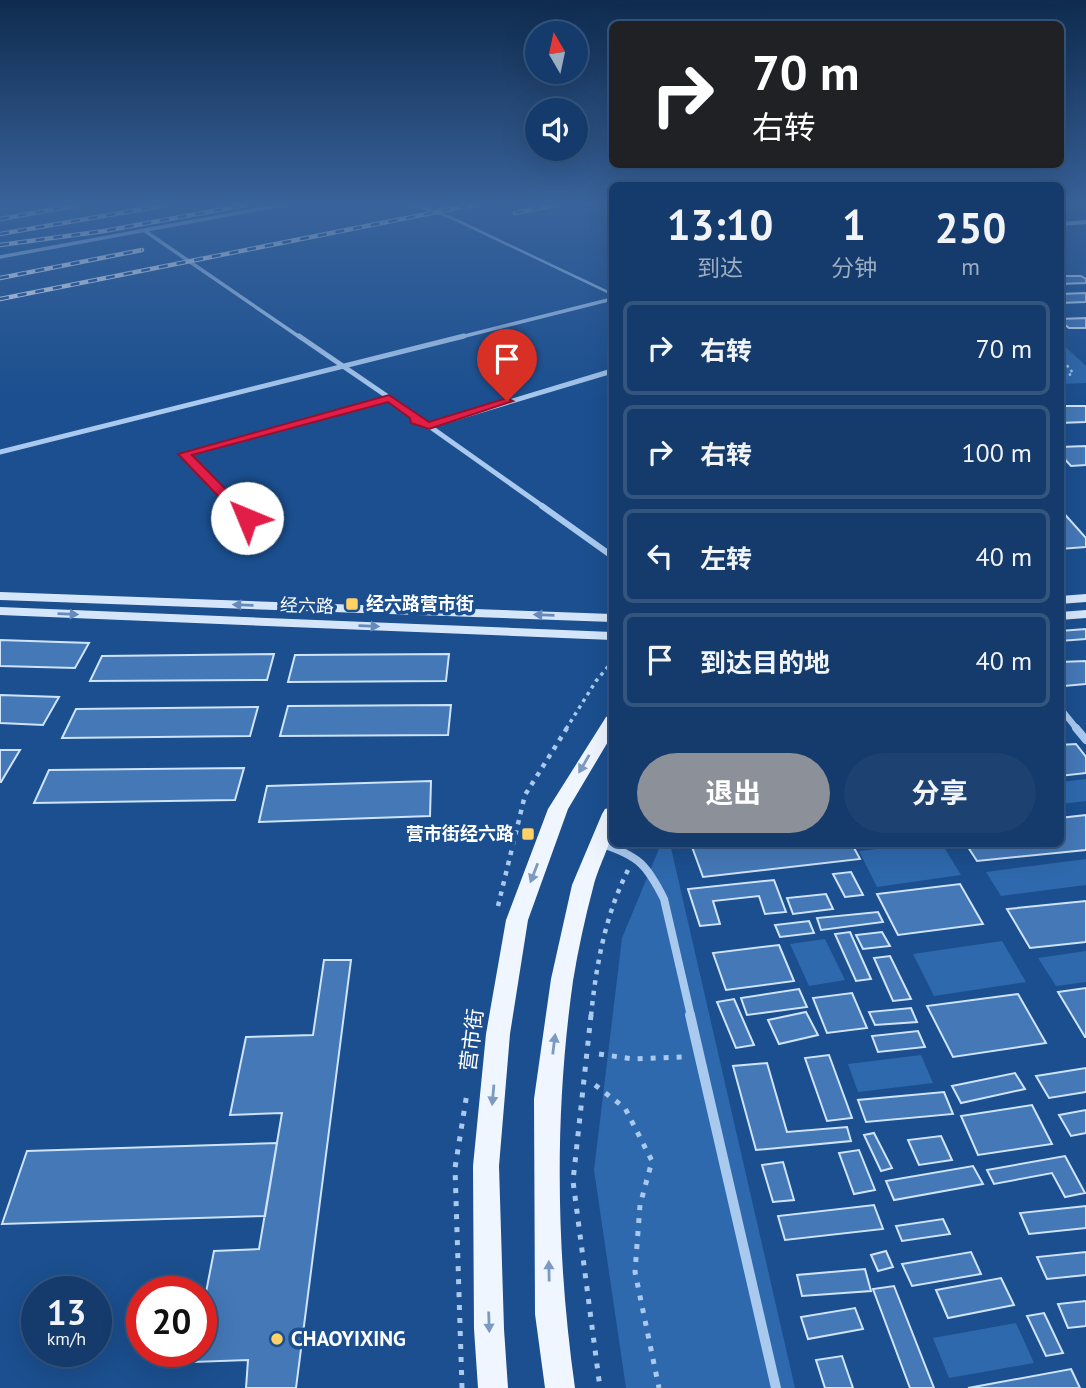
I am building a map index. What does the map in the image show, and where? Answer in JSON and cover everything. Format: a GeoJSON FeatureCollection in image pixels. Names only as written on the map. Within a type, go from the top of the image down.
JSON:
{"type":"FeatureCollection","features":[{"type":"Feature","properties":{"kind":"main road","name":"经六路"},"geometry":{"type":"LineString","coordinates":[[0,596],[609,618]]}},
{"type":"Feature","properties":{"kind":"main road"},"geometry":{"type":"LineString","coordinates":[[1064,600],[1086,598]]}},
{"type":"Feature","properties":{"kind":"main road","name":"经六路"},"geometry":{"type":"LineString","coordinates":[[0,611],[609,636]]}},
{"type":"Feature","properties":{"kind":"main road"},"geometry":{"type":"LineString","coordinates":[[1064,617],[1086,614]]}},
{"type":"Feature","properties":{"kind":"main road","name":"营市街"},"geometry":{"type":"LineString","coordinates":[[493,1388],[489,1329],[486,1166],[498,1034],[516,920],[558,809],[609,726]]}},
{"type":"Feature","properties":{"kind":"main road"},"geometry":{"type":"LineString","coordinates":[[560,1388],[550,1314],[547,1099],[562,979],[583,885],[609,821]]}},
{"type":"Feature","properties":{"kind":"street"},"geometry":{"type":"LineString","coordinates":[[201,270],[415,416],[415,420],[429,426],[609,554]]}},
{"type":"Feature","properties":{"kind":"street"},"geometry":{"type":"LineString","coordinates":[[0,452],[609,300]]}},
{"type":"Feature","properties":{"kind":"street"},"geometry":{"type":"LineString","coordinates":[[429,426],[609,372]]}},
{"type":"Feature","properties":{"kind":"street"},"geometry":{"type":"LineString","coordinates":[[1064,713],[1086,740]]}},
{"type":"Feature","properties":{"kind":"street"},"geometry":{"type":"LineString","coordinates":[[600,843],[609,846]]}},
{"type":"Feature","properties":{"kind":"street"},"geometry":{"type":"LineString","coordinates":[[612,847],[636,855],[646,863],[664,899],[776,1388]]}},
{"type":"Feature","properties":{"kind":"lane"},"geometry":{"type":"LineString","coordinates":[[561,270],[609,293]]}},
{"type":"Feature","properties":{"kind":"lane"},"geometry":{"type":"LineString","coordinates":[[247,518],[184,454],[389,398]]}},
{"type":"Feature","properties":{"kind":"path"},"geometry":{"type":"LineString","coordinates":[[1064,361],[1073,373],[1065,377]]}},
{"type":"Feature","properties":{"kind":"path"},"geometry":{"type":"LineString","coordinates":[[600,1388],[573,1181],[596,965],[618,890],[636,855]]}},
{"type":"Feature","properties":{"kind":"path"},"geometry":{"type":"LineString","coordinates":[[599,1054],[633,1059],[700,1056]]}},
{"type":"Feature","properties":{"kind":"path"},"geometry":{"type":"LineString","coordinates":[[595,1085],[614,1094],[625,1105],[652,1161],[640,1205],[635,1272],[659,1388]]}},
{"type":"Feature","properties":{"kind":"shaded area"},"geometry":{"type":"Polygon","coordinates":[[[1064,346],[1086,366],[1086,383],[1064,384],[1064,346]]]}},
{"type":"Feature","properties":{"kind":"shaded area"},"geometry":{"type":"Polygon","coordinates":[[[1086,779],[1086,801],[1064,804],[1064,782],[1086,779]]]}},
{"type":"Feature","properties":{"kind":"shaded area"},"geometry":{"type":"Polygon","coordinates":[[[660,847],[672,847],[795,1388],[626,1388],[594,1170],[622,938],[660,847]]]}},
{"type":"Feature","properties":{"kind":"shaded area"},"geometry":{"type":"Polygon","coordinates":[[[895,847],[944,847],[961,875],[877,887],[859,851],[895,847]]]}},
{"type":"Feature","properties":{"kind":"shaded area"},"geometry":{"type":"Polygon","coordinates":[[[1086,859],[1086,885],[1001,896],[986,872],[1086,859]]]}},
{"type":"Feature","properties":{"kind":"shaded area"},"geometry":{"type":"Polygon","coordinates":[[[825,939],[845,980],[809,986],[790,944],[825,939]]]}},
{"type":"Feature","properties":{"kind":"shaded area"},"geometry":{"type":"Polygon","coordinates":[[[1002,941],[1026,982],[934,996],[913,954],[1002,941]]]}},
{"type":"Feature","properties":{"kind":"shaded area"},"geometry":{"type":"Polygon","coordinates":[[[1086,951],[1086,982],[1056,986],[1038,958],[1086,951]]]}},
{"type":"Feature","properties":{"kind":"shaded area"},"geometry":{"type":"Polygon","coordinates":[[[921,1055],[933,1083],[858,1092],[848,1064],[921,1055]]]}},
{"type":"Feature","properties":{"kind":"shaded area"},"geometry":{"type":"Polygon","coordinates":[[[1016,1323],[1034,1363],[949,1378],[933,1338],[1016,1323]]]}},
{"type":"Feature","properties":{"kind":"building"},"geometry":{"type":"Polygon","coordinates":[[[1064,276],[1081,276],[1086,279],[1086,283],[1064,284],[1064,276]]]}},
{"type":"Feature","properties":{"kind":"building"},"geometry":{"type":"Polygon","coordinates":[[[1086,293],[1086,302],[1064,303],[1064,294],[1086,293]]]}},
{"type":"Feature","properties":{"kind":"building"},"geometry":{"type":"Polygon","coordinates":[[[1086,318],[1086,328],[1069,328],[1064,324],[1064,319],[1086,318]]]}},
{"type":"Feature","properties":{"kind":"building"},"geometry":{"type":"Polygon","coordinates":[[[1064,406],[1086,406],[1086,422],[1064,423],[1064,406]]]}},
{"type":"Feature","properties":{"kind":"building"},"geometry":{"type":"Polygon","coordinates":[[[1086,446],[1086,465],[1071,466],[1064,458],[1064,447],[1086,446]]]}},
{"type":"Feature","properties":{"kind":"building"},"geometry":{"type":"Polygon","coordinates":[[[1064,513],[1086,538],[1086,547],[1064,549],[1064,513]]]}},
{"type":"Feature","properties":{"kind":"building"},"geometry":{"type":"Polygon","coordinates":[[[1086,629],[1086,639],[1064,641],[1064,631],[1086,629]]]}},
{"type":"Feature","properties":{"kind":"building"},"geometry":{"type":"Polygon","coordinates":[[[0,640],[89,643],[75,668],[0,666],[0,640]]]}},
{"type":"Feature","properties":{"kind":"building"},"geometry":{"type":"Polygon","coordinates":[[[274,654],[267,680],[90,681],[102,656],[274,654]]]}},
{"type":"Feature","properties":{"kind":"building"},"geometry":{"type":"Polygon","coordinates":[[[449,654],[446,681],[288,682],[295,655],[449,654]]]}},
{"type":"Feature","properties":{"kind":"building"},"geometry":{"type":"Polygon","coordinates":[[[1086,661],[1086,684],[1064,686],[1064,662],[1086,661]]]}},
{"type":"Feature","properties":{"kind":"building"},"geometry":{"type":"Polygon","coordinates":[[[0,695],[59,697],[43,725],[0,723],[0,695]]]}},
{"type":"Feature","properties":{"kind":"building"},"geometry":{"type":"Polygon","coordinates":[[[451,705],[448,735],[280,736],[288,706],[451,705]]]}},
{"type":"Feature","properties":{"kind":"building"},"geometry":{"type":"Polygon","coordinates":[[[258,707],[250,736],[62,738],[76,709],[258,707]]]}},
{"type":"Feature","properties":{"kind":"building"},"geometry":{"type":"Polygon","coordinates":[[[1076,744],[1086,757],[1086,773],[1064,776],[1064,745],[1076,744]]]}},
{"type":"Feature","properties":{"kind":"building"},"geometry":{"type":"Polygon","coordinates":[[[0,750],[20,750],[1,782],[0,782],[0,750]]]}},
{"type":"Feature","properties":{"kind":"building"},"geometry":{"type":"Polygon","coordinates":[[[244,768],[235,800],[34,803],[49,770],[244,768]]]}},
{"type":"Feature","properties":{"kind":"building"},"geometry":{"type":"Polygon","coordinates":[[[431,781],[430,816],[259,822],[267,786],[431,781]]]}},
{"type":"Feature","properties":{"kind":"building"},"geometry":{"type":"Polygon","coordinates":[[[1086,815],[1086,850],[977,861],[968,847],[1064,847],[1064,818],[1086,815]]]}},
{"type":"Feature","properties":{"kind":"building"},"geometry":{"type":"Polygon","coordinates":[[[692,847],[854,847],[860,859],[703,877],[692,847]]]}},
{"type":"Feature","properties":{"kind":"building"},"geometry":{"type":"Polygon","coordinates":[[[851,872],[863,895],[845,897],[833,874],[851,872]]]}},
{"type":"Feature","properties":{"kind":"building"},"geometry":{"type":"Polygon","coordinates":[[[774,880],[786,912],[765,914],[759,896],[713,901],[720,924],[700,926],[688,889],[774,880]]]}},
{"type":"Feature","properties":{"kind":"building"},"geometry":{"type":"Polygon","coordinates":[[[960,884],[983,924],[898,935],[877,894],[960,884]]]}},
{"type":"Feature","properties":{"kind":"building"},"geometry":{"type":"Polygon","coordinates":[[[826,894],[833,909],[793,914],[787,898],[826,894]]]}},
{"type":"Feature","properties":{"kind":"building"},"geometry":{"type":"Polygon","coordinates":[[[1086,901],[1086,942],[1030,948],[1007,909],[1086,901]]]}},
{"type":"Feature","properties":{"kind":"building"},"geometry":{"type":"Polygon","coordinates":[[[878,912],[883,922],[821,930],[817,918],[878,912]]]}},
{"type":"Feature","properties":{"kind":"building"},"geometry":{"type":"Polygon","coordinates":[[[809,921],[814,933],[780,937],[775,925],[809,921]]]}},
{"type":"Feature","properties":{"kind":"building"},"geometry":{"type":"Polygon","coordinates":[[[850,932],[871,979],[856,981],[835,934],[850,932]]]}},
{"type":"Feature","properties":{"kind":"building"},"geometry":{"type":"Polygon","coordinates":[[[882,932],[890,946],[863,949],[856,935],[882,932]]]}},
{"type":"Feature","properties":{"kind":"building"},"geometry":{"type":"Polygon","coordinates":[[[779,945],[794,981],[726,990],[713,953],[779,945]]]}},
{"type":"Feature","properties":{"kind":"building"},"geometry":{"type":"Polygon","coordinates":[[[890,956],[911,999],[893,1001],[874,958],[890,956]]]}},
{"type":"Feature","properties":{"kind":"building"},"geometry":{"type":"Polygon","coordinates":[[[324,960],[351,960],[296,1388],[246,1388],[248,1360],[217,1361],[217,1276],[209,1276],[214,1251],[259,1249],[282,1113],[230,1115],[246,1037],[313,1035],[324,960]]]}},
{"type":"Feature","properties":{"kind":"building"},"geometry":{"type":"Polygon","coordinates":[[[1086,988],[1086,1037],[1085,1037],[1058,992],[1086,988]]]}},
{"type":"Feature","properties":{"kind":"building"},"geometry":{"type":"Polygon","coordinates":[[[799,989],[807,1007],[747,1015],[741,998],[799,989]]]}},
{"type":"Feature","properties":{"kind":"building"},"geometry":{"type":"Polygon","coordinates":[[[852,993],[867,1028],[827,1033],[813,998],[852,993]]]}},
{"type":"Feature","properties":{"kind":"building"},"geometry":{"type":"Polygon","coordinates":[[[1018,994],[1046,1043],[953,1057],[927,1006],[1018,994]]]}},
{"type":"Feature","properties":{"kind":"building"},"geometry":{"type":"Polygon","coordinates":[[[734,999],[754,1045],[736,1048],[717,1002],[734,999]]]}},
{"type":"Feature","properties":{"kind":"building"},"geometry":{"type":"Polygon","coordinates":[[[911,1008],[917,1022],[875,1025],[869,1012],[911,1008]]]}},
{"type":"Feature","properties":{"kind":"building"},"geometry":{"type":"Polygon","coordinates":[[[806,1012],[818,1035],[779,1044],[768,1020],[806,1012]]]}},
{"type":"Feature","properties":{"kind":"building"},"geometry":{"type":"Polygon","coordinates":[[[918,1031],[925,1047],[878,1052],[872,1036],[918,1031]]]}},
{"type":"Feature","properties":{"kind":"building"},"geometry":{"type":"Polygon","coordinates":[[[829,1055],[852,1118],[827,1121],[805,1058],[829,1055]]]}},
{"type":"Feature","properties":{"kind":"building"},"geometry":{"type":"Polygon","coordinates":[[[767,1063],[787,1132],[847,1127],[851,1141],[756,1150],[733,1066],[767,1063]]]}},
{"type":"Feature","properties":{"kind":"building"},"geometry":{"type":"Polygon","coordinates":[[[1086,1068],[1086,1092],[1049,1098],[1036,1076],[1086,1068]]]}},
{"type":"Feature","properties":{"kind":"building"},"geometry":{"type":"Polygon","coordinates":[[[1015,1073],[1025,1089],[961,1103],[952,1086],[1015,1073]]]}},
{"type":"Feature","properties":{"kind":"building"},"geometry":{"type":"Polygon","coordinates":[[[944,1092],[953,1114],[866,1122],[858,1100],[944,1092]]]}},
{"type":"Feature","properties":{"kind":"building"},"geometry":{"type":"Polygon","coordinates":[[[1032,1105],[1052,1144],[978,1155],[961,1116],[1032,1105]]]}},
{"type":"Feature","properties":{"kind":"building"},"geometry":{"type":"Polygon","coordinates":[[[1086,1110],[1086,1133],[1071,1136],[1059,1115],[1086,1110]]]}},
{"type":"Feature","properties":{"kind":"building"},"geometry":{"type":"Polygon","coordinates":[[[874,1133],[892,1168],[881,1171],[864,1135],[874,1133]]]}},
{"type":"Feature","properties":{"kind":"building"},"geometry":{"type":"Polygon","coordinates":[[[941,1136],[952,1160],[919,1165],[908,1140],[941,1136]]]}},
{"type":"Feature","properties":{"kind":"building"},"geometry":{"type":"Polygon","coordinates":[[[277,1143],[265,1216],[2,1224],[27,1151],[277,1143]]]}},
{"type":"Feature","properties":{"kind":"building"},"geometry":{"type":"Polygon","coordinates":[[[859,1150],[875,1190],[854,1194],[839,1153],[859,1150]]]}},
{"type":"Feature","properties":{"kind":"building"},"geometry":{"type":"Polygon","coordinates":[[[1065,1156],[1085,1193],[1065,1197],[1052,1173],[994,1184],[987,1170],[1065,1156]]]}},
{"type":"Feature","properties":{"kind":"building"},"geometry":{"type":"Polygon","coordinates":[[[783,1162],[794,1200],[773,1202],[762,1165],[783,1162]]]}},
{"type":"Feature","properties":{"kind":"building"},"geometry":{"type":"Polygon","coordinates":[[[973,1166],[983,1184],[894,1200],[886,1181],[973,1166]]]}},
{"type":"Feature","properties":{"kind":"building"},"geometry":{"type":"Polygon","coordinates":[[[874,1205],[883,1229],[785,1240],[778,1216],[874,1205]]]}},
{"type":"Feature","properties":{"kind":"building"},"geometry":{"type":"Polygon","coordinates":[[[1086,1206],[1086,1228],[1029,1234],[1020,1213],[1086,1206]]]}},
{"type":"Feature","properties":{"kind":"building"},"geometry":{"type":"Polygon","coordinates":[[[943,1219],[950,1234],[902,1241],[896,1226],[943,1219]]]}},
{"type":"Feature","properties":{"kind":"building"},"geometry":{"type":"Polygon","coordinates":[[[886,1251],[893,1267],[878,1271],[871,1255],[886,1251]]]}},
{"type":"Feature","properties":{"kind":"building"},"geometry":{"type":"Polygon","coordinates":[[[971,1252],[981,1274],[912,1286],[902,1264],[971,1252]]]}},
{"type":"Feature","properties":{"kind":"building"},"geometry":{"type":"Polygon","coordinates":[[[1086,1252],[1086,1275],[1047,1279],[1037,1257],[1086,1252]]]}},
{"type":"Feature","properties":{"kind":"building"},"geometry":{"type":"Polygon","coordinates":[[[865,1269],[871,1291],[802,1296],[797,1275],[865,1269]]]}},
{"type":"Feature","properties":{"kind":"building"},"geometry":{"type":"Polygon","coordinates":[[[1001,1278],[1014,1305],[948,1318],[936,1290],[1001,1278]]]}},
{"type":"Feature","properties":{"kind":"building"},"geometry":{"type":"Polygon","coordinates":[[[894,1286],[934,1388],[910,1388],[873,1289],[894,1286]]]}},
{"type":"Feature","properties":{"kind":"building"},"geometry":{"type":"Polygon","coordinates":[[[1086,1301],[1086,1326],[1068,1328],[1058,1304],[1086,1301]]]}},
{"type":"Feature","properties":{"kind":"building"},"geometry":{"type":"Polygon","coordinates":[[[855,1308],[863,1329],[808,1339],[801,1317],[855,1308]]]}},
{"type":"Feature","properties":{"kind":"building"},"geometry":{"type":"Polygon","coordinates":[[[1044,1313],[1063,1353],[1046,1356],[1027,1316],[1044,1313]]]}},
{"type":"Feature","properties":{"kind":"building"},"geometry":{"type":"Polygon","coordinates":[[[842,1356],[853,1388],[825,1388],[816,1360],[842,1356]]]}},
{"type":"Feature","properties":{"kind":"building"},"geometry":{"type":"Polygon","coordinates":[[[1071,1369],[1080,1388],[968,1388],[1071,1369]]]}},
{"type":"Feature","properties":{"kind":"railway"},"geometry":{"type":"LineString","coordinates":[[0,278],[42,270]]}},
{"type":"Feature","properties":{"kind":"railway"},"geometry":{"type":"LineString","coordinates":[[0,299],[147,270]]}},
{"type":"Feature","properties":{"kind":"place","name":"经六路营市街"},"geometry":{"type":"Point","coordinates":[352,604]}},
{"type":"Feature","properties":{"kind":"place","name":"营市街经六路"},"geometry":{"type":"Point","coordinates":[528,834]}},
{"type":"Feature","properties":{"kind":"place","name":"CHAOYIXING"},"geometry":{"type":"Point","coordinates":[277,1339]}},
{"type":"Feature","properties":{"kind":"route"},"geometry":{"type":"LineString","coordinates":[[247,518],[184,454],[389,398],[415,416],[415,420],[429,426],[507,401]]}}]}
